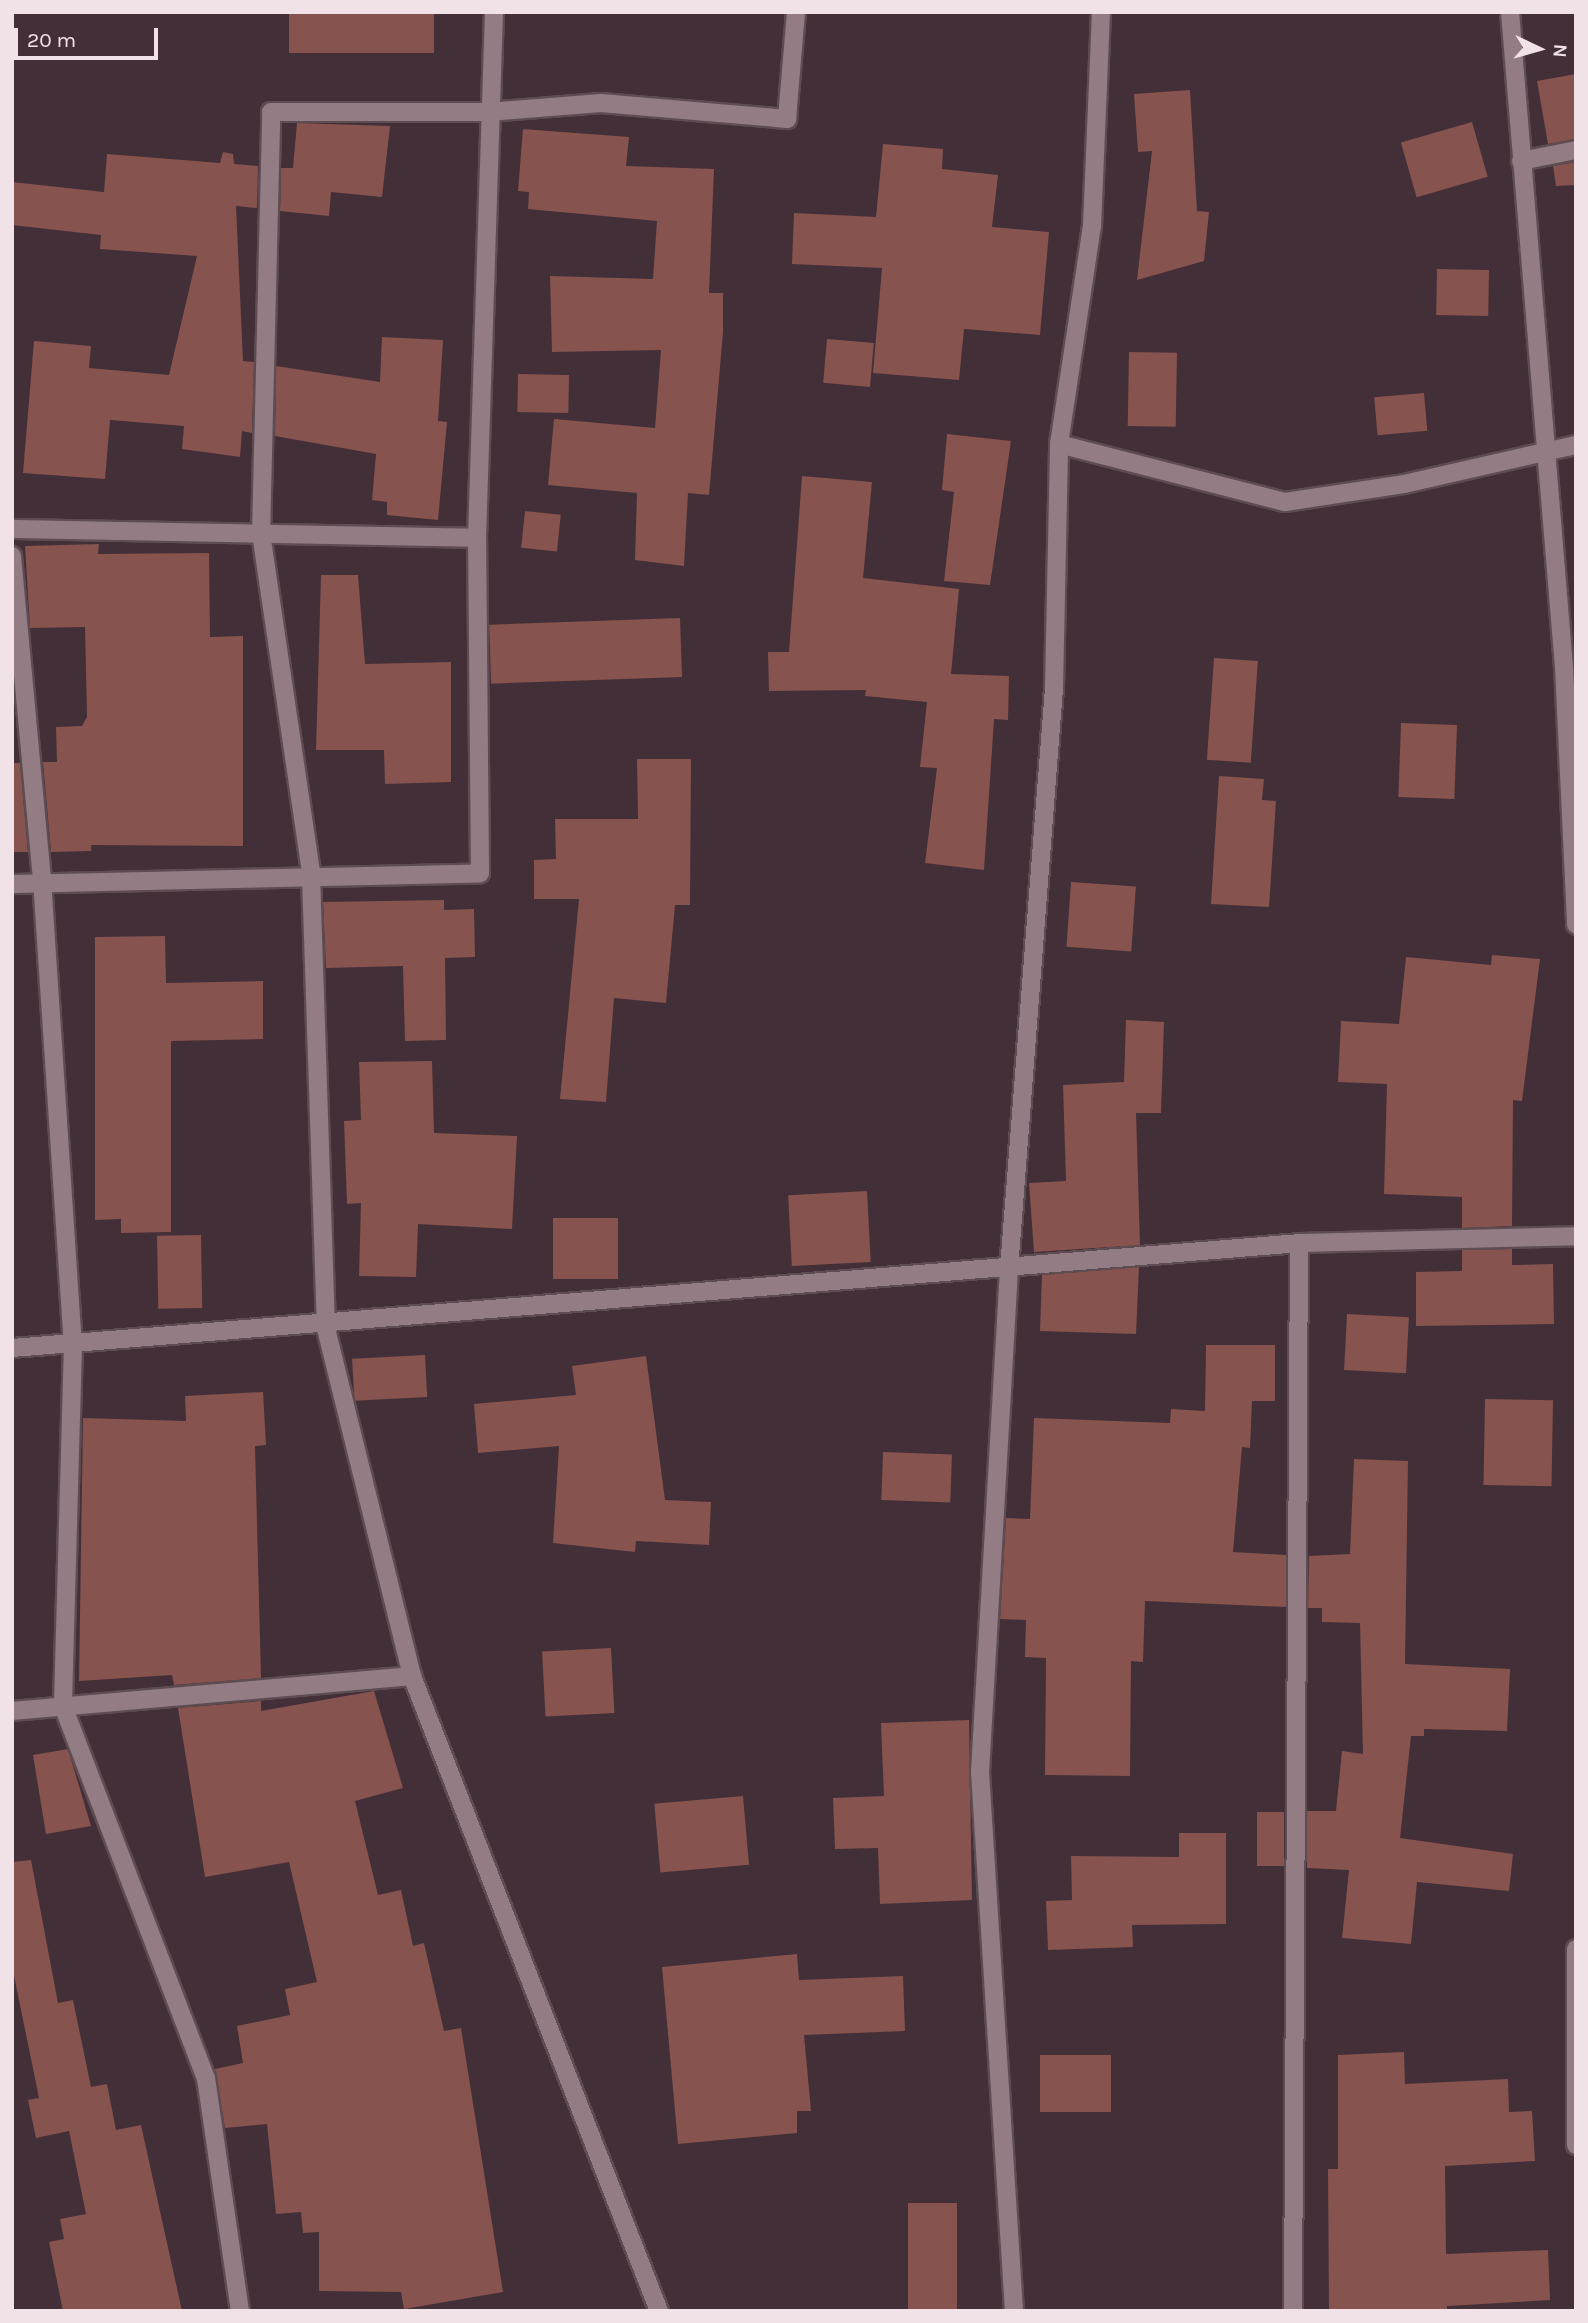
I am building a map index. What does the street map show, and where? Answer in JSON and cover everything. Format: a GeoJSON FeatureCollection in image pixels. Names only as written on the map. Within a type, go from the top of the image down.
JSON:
{"type":"FeatureCollection","features":[{"type":"Feature","properties":{"kind":"street"},"geometry":{"type":"LineString","coordinates":[[12,884],[42,880],[311,872],[480,873],[477,538],[488,112],[495,12]]}},
{"type":"Feature","properties":{"kind":"street"},"geometry":{"type":"LineString","coordinates":[[659,2311],[412,1676],[326,1328],[311,872],[261,534],[271,112],[488,112],[601,103],[787,119],[796,12]]}},
{"type":"Feature","properties":{"kind":"street"},"geometry":{"type":"LineString","coordinates":[[1014,2311],[980,1772],[1009,1269],[1054,688],[1059,444],[1092,227],[1101,12]]}},
{"type":"Feature","properties":{"kind":"street"},"geometry":{"type":"LineString","coordinates":[[1510,12],[1544,453],[1564,667],[1576,925]]}},
{"type":"Feature","properties":{"kind":"street"},"geometry":{"type":"LineString","coordinates":[[1521,162],[1576,150]]}},
{"type":"Feature","properties":{"kind":"street"},"geometry":{"type":"LineString","coordinates":[[1059,444],[1285,502],[1576,445]]}},
{"type":"Feature","properties":{"kind":"street"},"geometry":{"type":"LineString","coordinates":[[12,529],[477,538]]}},
{"type":"Feature","properties":{"kind":"street"},"geometry":{"type":"LineString","coordinates":[[12,556],[42,880],[73,1345],[63,1706],[206,2078],[240,2311]]}},
{"type":"Feature","properties":{"kind":"street"},"geometry":{"type":"LineString","coordinates":[[12,1349],[326,1328],[1300,1243],[1576,1236]]}},
{"type":"Feature","properties":{"kind":"street"},"geometry":{"type":"LineString","coordinates":[[1293,2311],[1300,1243]]}},
{"type":"Feature","properties":{"kind":"street"},"geometry":{"type":"LineString","coordinates":[[12,1711],[412,1676]]}},
{"type":"Feature","properties":{"kind":"street"},"geometry":{"type":"LineString","coordinates":[[1576,1949],[1576,2145]]}},
{"type":"Feature","properties":{"kind":"building"},"geometry":{"type":"Polygon","coordinates":[[[289,12],[434,12],[434,53],[289,53],[289,12]]]}},
{"type":"Feature","properties":{"kind":"building"},"geometry":{"type":"Polygon","coordinates":[[[1576,74],[1576,139],[1548,144],[1537,81],[1576,74]]]}},
{"type":"Feature","properties":{"kind":"building"},"geometry":{"type":"Polygon","coordinates":[[[1190,90],[1197,211],[1209,212],[1204,261],[1137,280],[1152,151],[1138,152],[1134,94],[1190,90]]]}},
{"type":"Feature","properties":{"kind":"building"},"geometry":{"type":"Polygon","coordinates":[[[1472,122],[1488,177],[1417,197],[1401,142],[1472,122]]]}},
{"type":"Feature","properties":{"kind":"building"},"geometry":{"type":"Polygon","coordinates":[[[297,123],[390,126],[382,197],[331,192],[329,216],[280,211],[281,168],[293,168],[297,123]]]}},
{"type":"Feature","properties":{"kind":"building"},"geometry":{"type":"Polygon","coordinates":[[[523,129],[629,137],[626,166],[714,169],[709,293],[723,293],[723,332],[709,495],[688,493],[684,566],[635,560],[637,493],[548,485],[554,419],[655,428],[661,350],[552,352],[550,276],[653,279],[657,221],[528,209],[529,192],[518,191],[523,129]]]}},
{"type":"Feature","properties":{"kind":"building"},"geometry":{"type":"Polygon","coordinates":[[[883,144],[943,149],[942,169],[998,175],[992,227],[1049,232],[1040,335],[964,329],[959,380],[873,373],[882,268],[792,264],[794,213],[876,217],[883,144]]]}},
{"type":"Feature","properties":{"kind":"building"},"geometry":{"type":"Polygon","coordinates":[[[223,152],[233,154],[234,164],[258,166],[257,208],[236,206],[243,361],[254,362],[252,433],[242,431],[240,457],[182,449],[184,426],[110,420],[105,479],[23,473],[34,341],[91,346],[89,368],[169,375],[197,256],[100,249],[101,235],[12,225],[12,182],[104,192],[107,154],[220,163],[223,152]]]}},
{"type":"Feature","properties":{"kind":"building"},"geometry":{"type":"Polygon","coordinates":[[[1576,162],[1576,185],[1556,186],[1553,166],[1576,162]]]}},
{"type":"Feature","properties":{"kind":"building"},"geometry":{"type":"Polygon","coordinates":[[[1437,269],[1489,270],[1488,316],[1436,315],[1437,269]]]}},
{"type":"Feature","properties":{"kind":"building"},"geometry":{"type":"Polygon","coordinates":[[[382,337],[443,340],[438,421],[447,422],[438,520],[387,515],[387,502],[372,500],[376,454],[275,436],[276,366],[380,382],[382,337]]]}},
{"type":"Feature","properties":{"kind":"building"},"geometry":{"type":"Polygon","coordinates":[[[827,339],[874,343],[870,387],[823,383],[827,339]]]}},
{"type":"Feature","properties":{"kind":"building"},"geometry":{"type":"Polygon","coordinates":[[[1129,352],[1177,353],[1176,427],[1128,426],[1129,352]]]}},
{"type":"Feature","properties":{"kind":"building"},"geometry":{"type":"Polygon","coordinates":[[[518,374],[569,375],[568,413],[517,412],[518,374]]]}},
{"type":"Feature","properties":{"kind":"building"},"geometry":{"type":"Polygon","coordinates":[[[1424,393],[1427,431],[1378,435],[1374,397],[1424,393]]]}},
{"type":"Feature","properties":{"kind":"building"},"geometry":{"type":"Polygon","coordinates":[[[947,434],[1011,441],[990,585],[944,581],[954,492],[942,490],[947,434]]]}},
{"type":"Feature","properties":{"kind":"building"},"geometry":{"type":"Polygon","coordinates":[[[802,476],[872,482],[863,578],[959,589],[951,674],[1009,676],[1008,720],[994,719],[984,870],[925,863],[937,768],[920,767],[927,702],[865,696],[866,690],[769,691],[768,652],[789,652],[802,476]]]}},
{"type":"Feature","properties":{"kind":"building"},"geometry":{"type":"Polygon","coordinates":[[[525,511],[561,515],[557,552],[521,548],[525,511]]]}},
{"type":"Feature","properties":{"kind":"building"},"geometry":{"type":"Polygon","coordinates":[[[99,544],[98,554],[209,553],[210,637],[243,636],[243,846],[91,845],[91,851],[51,852],[43,762],[57,762],[56,727],[82,726],[87,717],[85,627],[30,628],[25,546],[99,544]]]}},
{"type":"Feature","properties":{"kind":"building"},"geometry":{"type":"Polygon","coordinates":[[[321,575],[358,575],[365,664],[451,662],[451,782],[385,784],[384,750],[316,750],[321,575]]]}},
{"type":"Feature","properties":{"kind":"building"},"geometry":{"type":"Polygon","coordinates":[[[680,618],[682,677],[491,684],[489,625],[680,618]]]}},
{"type":"Feature","properties":{"kind":"building"},"geometry":{"type":"Polygon","coordinates":[[[1214,658],[1258,661],[1251,763],[1207,760],[1214,658]]]}},
{"type":"Feature","properties":{"kind":"building"},"geometry":{"type":"Polygon","coordinates":[[[1401,723],[1457,725],[1454,799],[1398,797],[1401,723]]]}},
{"type":"Feature","properties":{"kind":"building"},"geometry":{"type":"Polygon","coordinates":[[[637,759],[691,759],[690,905],[675,905],[666,1003],[614,998],[606,1102],[560,1099],[579,899],[534,899],[534,860],[556,859],[555,819],[638,819],[637,759]]]}},
{"type":"Feature","properties":{"kind":"building"},"geometry":{"type":"Polygon","coordinates":[[[12,763],[20,763],[28,852],[12,852],[12,763]]]}},
{"type":"Feature","properties":{"kind":"building"},"geometry":{"type":"Polygon","coordinates":[[[1219,776],[1264,779],[1262,800],[1276,801],[1269,907],[1211,904],[1219,776]]]}},
{"type":"Feature","properties":{"kind":"building"},"geometry":{"type":"Polygon","coordinates":[[[1071,882],[1136,887],[1131,951],[1066,947],[1071,882]]]}},
{"type":"Feature","properties":{"kind":"building"},"geometry":{"type":"Polygon","coordinates":[[[444,900],[444,910],[474,909],[475,957],[445,958],[446,1040],[405,1041],[403,966],[326,968],[323,902],[444,900]]]}},
{"type":"Feature","properties":{"kind":"building"},"geometry":{"type":"Polygon","coordinates":[[[165,936],[166,983],[263,981],[263,1039],[171,1041],[171,1232],[121,1233],[121,1219],[95,1220],[95,937],[165,936]]]}},
{"type":"Feature","properties":{"kind":"building"},"geometry":{"type":"Polygon","coordinates":[[[1492,955],[1540,959],[1522,1101],[1513,1100],[1512,1226],[1462,1228],[1462,1197],[1384,1194],[1387,1084],[1338,1082],[1341,1021],[1399,1024],[1406,957],[1491,965],[1492,955]]]}},
{"type":"Feature","properties":{"kind":"building"},"geometry":{"type":"Polygon","coordinates":[[[1126,1020],[1164,1022],[1161,1113],[1136,1113],[1140,1245],[1034,1252],[1029,1183],[1066,1181],[1063,1085],[1124,1082],[1126,1020]]]}},
{"type":"Feature","properties":{"kind":"building"},"geometry":{"type":"Polygon","coordinates":[[[432,1061],[434,1133],[517,1136],[512,1229],[418,1224],[416,1277],[359,1276],[361,1203],[347,1204],[344,1121],[361,1120],[359,1062],[432,1061]]]}},
{"type":"Feature","properties":{"kind":"building"},"geometry":{"type":"Polygon","coordinates":[[[867,1191],[871,1262],[792,1266],[788,1195],[867,1191]]]}},
{"type":"Feature","properties":{"kind":"building"},"geometry":{"type":"Polygon","coordinates":[[[553,1218],[618,1218],[618,1279],[553,1279],[553,1218]]]}},
{"type":"Feature","properties":{"kind":"building"},"geometry":{"type":"Polygon","coordinates":[[[201,1235],[202,1308],[158,1309],[157,1236],[201,1235]]]}},
{"type":"Feature","properties":{"kind":"building"},"geometry":{"type":"Polygon","coordinates":[[[1512,1249],[1512,1265],[1553,1264],[1554,1324],[1416,1326],[1416,1272],[1462,1271],[1462,1250],[1512,1249]]]}},
{"type":"Feature","properties":{"kind":"building"},"geometry":{"type":"Polygon","coordinates":[[[1139,1267],[1136,1334],[1040,1331],[1042,1275],[1139,1267]]]}},
{"type":"Feature","properties":{"kind":"building"},"geometry":{"type":"Polygon","coordinates":[[[1347,1314],[1409,1317],[1406,1373],[1344,1370],[1347,1314]]]}},
{"type":"Feature","properties":{"kind":"building"},"geometry":{"type":"Polygon","coordinates":[[[1206,1345],[1275,1345],[1275,1401],[1252,1401],[1250,1448],[1242,1447],[1233,1552],[1286,1555],[1286,1607],[1145,1601],[1143,1662],[1131,1661],[1130,1776],[1045,1775],[1046,1658],[1025,1657],[1026,1620],[1000,1619],[1006,1518],[1030,1519],[1034,1418],[1170,1423],[1171,1409],[1205,1411],[1206,1345]]]}},
{"type":"Feature","properties":{"kind":"building"},"geometry":{"type":"Polygon","coordinates":[[[425,1355],[427,1397],[354,1401],[352,1359],[425,1355]]]}},
{"type":"Feature","properties":{"kind":"building"},"geometry":{"type":"Polygon","coordinates":[[[646,1356],[665,1500],[711,1502],[709,1545],[636,1541],[635,1552],[553,1543],[559,1446],[478,1453],[474,1404],[576,1395],[572,1366],[646,1356]]]}},
{"type":"Feature","properties":{"kind":"building"},"geometry":{"type":"Polygon","coordinates":[[[263,1392],[266,1445],[255,1446],[261,1678],[174,1685],[172,1675],[79,1681],[83,1418],[186,1421],[185,1396],[263,1392]]]}},
{"type":"Feature","properties":{"kind":"building"},"geometry":{"type":"Polygon","coordinates":[[[1485,1399],[1553,1400],[1551,1486],[1483,1485],[1485,1399]]]}},
{"type":"Feature","properties":{"kind":"building"},"geometry":{"type":"Polygon","coordinates":[[[883,1452],[952,1454],[950,1502],[881,1500],[883,1452]]]}},
{"type":"Feature","properties":{"kind":"building"},"geometry":{"type":"Polygon","coordinates":[[[1354,1459],[1408,1461],[1405,1664],[1510,1669],[1507,1731],[1424,1729],[1424,1736],[1411,1736],[1400,1838],[1513,1854],[1509,1891],[1417,1882],[1411,1944],[1342,1938],[1349,1870],[1307,1868],[1307,1811],[1336,1811],[1342,1751],[1363,1754],[1360,1623],[1322,1622],[1322,1608],[1308,1608],[1309,1556],[1350,1554],[1354,1459]]]}},
{"type":"Feature","properties":{"kind":"building"},"geometry":{"type":"Polygon","coordinates":[[[611,1648],[614,1713],[545,1717],[542,1652],[611,1648]]]}},
{"type":"Feature","properties":{"kind":"building"},"geometry":{"type":"Polygon","coordinates":[[[374,1691],[403,1788],[355,1801],[378,1895],[401,1890],[413,1946],[424,1943],[444,2031],[461,2028],[503,2292],[404,2309],[401,2292],[319,2291],[319,2232],[303,2233],[301,2212],[276,2214],[267,2124],[225,2128],[215,2069],[243,2063],[237,2026],[290,2015],[285,1989],[317,1982],[289,1862],[205,1877],[178,1708],[261,1701],[261,1711],[374,1691]]]}},
{"type":"Feature","properties":{"kind":"building"},"geometry":{"type":"Polygon","coordinates":[[[969,1720],[972,1900],[880,1904],[878,1848],[835,1849],[833,1798],[884,1796],[881,1723],[969,1720]]]}},
{"type":"Feature","properties":{"kind":"building"},"geometry":{"type":"Polygon","coordinates":[[[68,1749],[91,1826],[46,1834],[33,1755],[68,1749]]]}},
{"type":"Feature","properties":{"kind":"building"},"geometry":{"type":"Polygon","coordinates":[[[743,1796],[749,1865],[660,1872],[654,1804],[743,1796]]]}},
{"type":"Feature","properties":{"kind":"building"},"geometry":{"type":"Polygon","coordinates":[[[1257,1812],[1284,1812],[1284,1866],[1257,1866],[1257,1812]]]}},
{"type":"Feature","properties":{"kind":"building"},"geometry":{"type":"Polygon","coordinates":[[[1179,1833],[1226,1833],[1226,1924],[1132,1925],[1133,1947],[1048,1950],[1046,1901],[1072,1900],[1071,1856],[1179,1857],[1179,1833]]]}},
{"type":"Feature","properties":{"kind":"building"},"geometry":{"type":"Polygon","coordinates":[[[31,1860],[58,2003],[73,2000],[91,2087],[107,2084],[116,2130],[141,2125],[182,2311],[63,2311],[49,2242],[64,2239],[60,2219],[86,2214],[69,2131],[36,2138],[28,2100],[39,2098],[12,1966],[12,1862],[31,1860]]]}},
{"type":"Feature","properties":{"kind":"building"},"geometry":{"type":"Polygon","coordinates":[[[797,1954],[799,1980],[903,1976],[905,2031],[804,2035],[811,2111],[797,2111],[797,2133],[678,2144],[662,1967],[797,1954]]]}},
{"type":"Feature","properties":{"kind":"building"},"geometry":{"type":"Polygon","coordinates":[[[1404,2052],[1405,2084],[1508,2079],[1509,2112],[1532,2111],[1535,2161],[1445,2166],[1446,2254],[1548,2250],[1550,2300],[1447,2306],[1447,2311],[1329,2311],[1328,2169],[1338,2169],[1338,2055],[1404,2052]]]}},
{"type":"Feature","properties":{"kind":"building"},"geometry":{"type":"Polygon","coordinates":[[[1040,2055],[1111,2055],[1111,2112],[1040,2112],[1040,2055]]]}},
{"type":"Feature","properties":{"kind":"building"},"geometry":{"type":"Polygon","coordinates":[[[908,2203],[957,2203],[957,2311],[908,2311],[908,2203]]]}}]}
